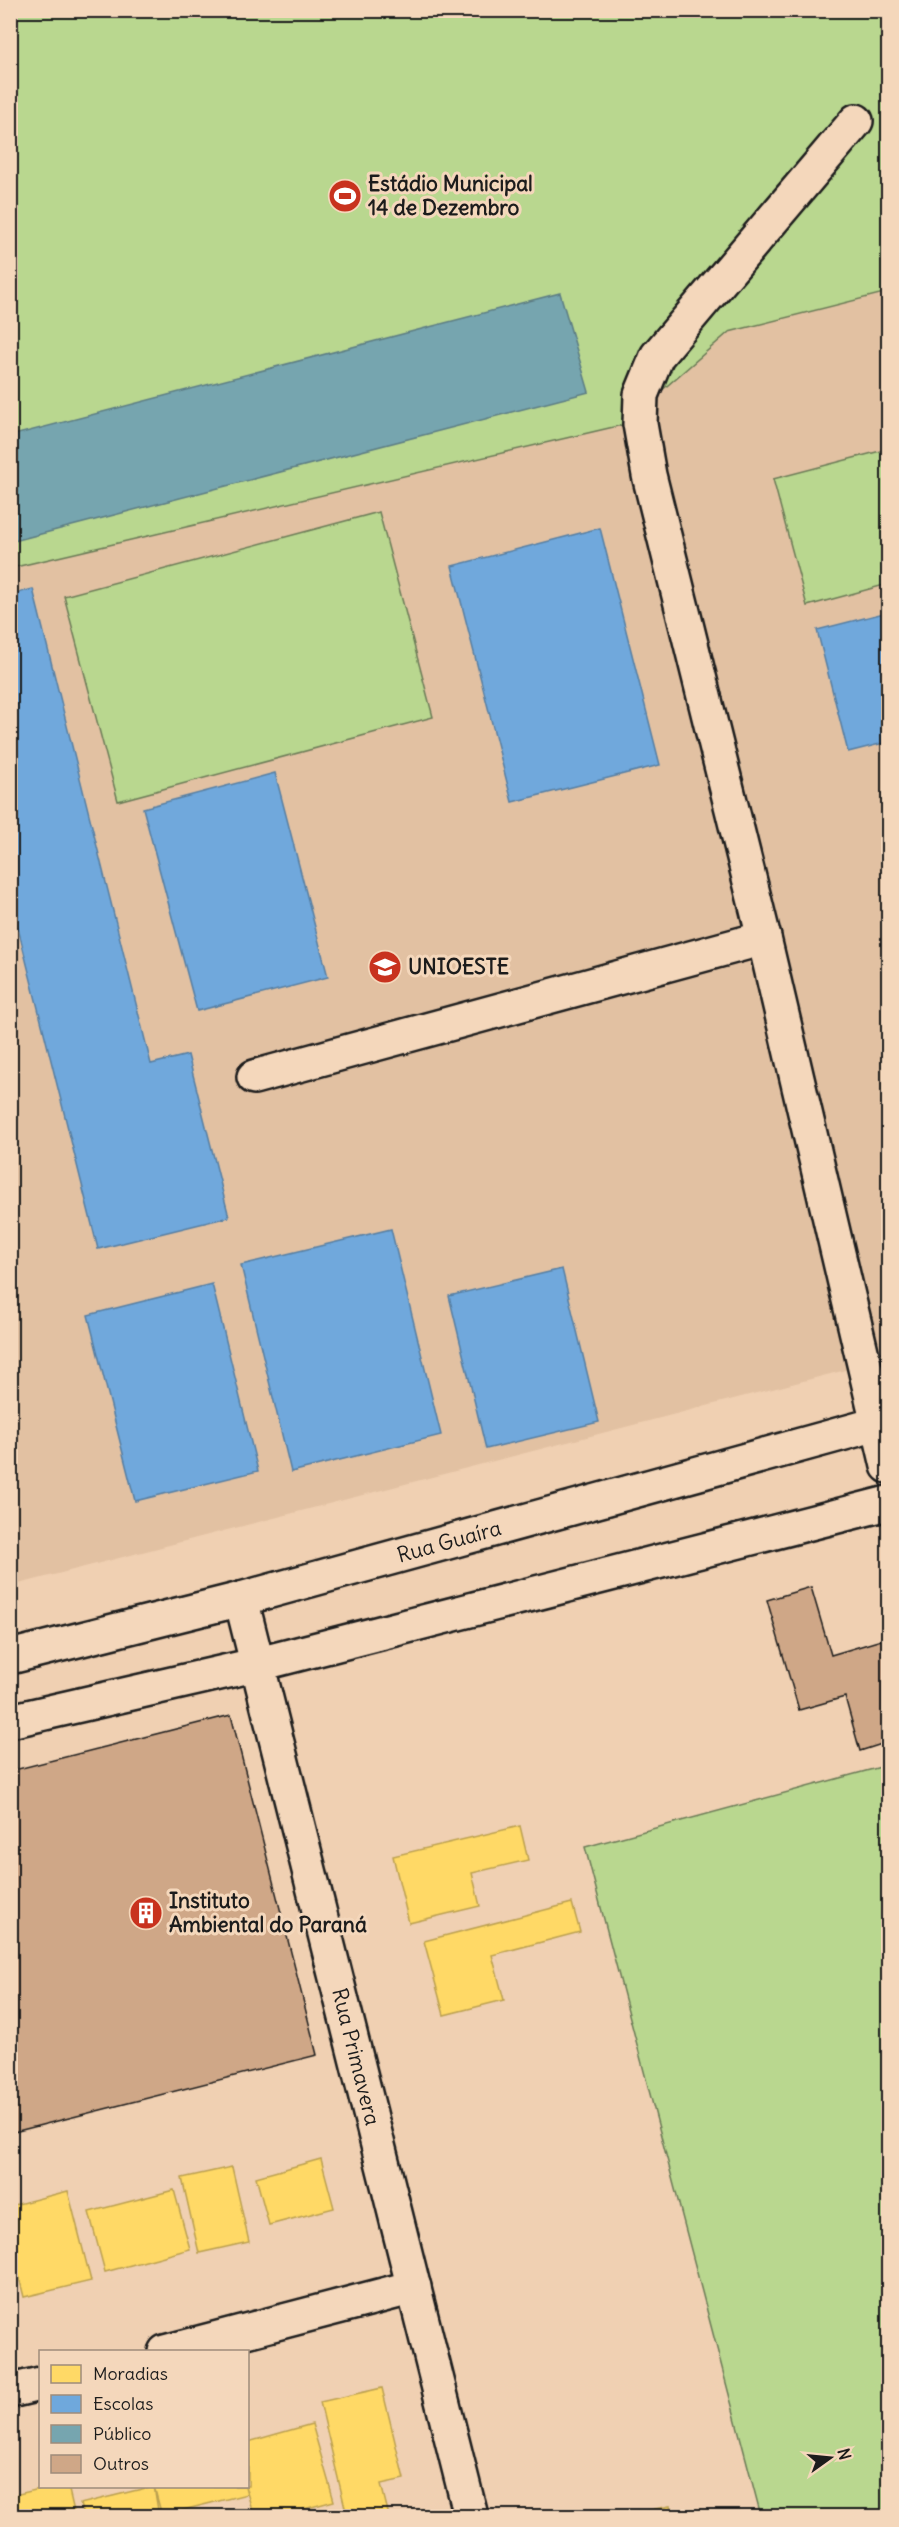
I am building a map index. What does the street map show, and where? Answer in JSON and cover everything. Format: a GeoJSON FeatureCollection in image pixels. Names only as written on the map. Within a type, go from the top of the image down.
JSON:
{"type":"FeatureCollection","features":[{"type":"Feature","properties":{"kind":"street"},"geometry":{"type":"LineString","coordinates":[[856,122],[657,356],[641,395],[640,424],[650,475],[884,1423],[888,1466]]}},
{"type":"Feature","properties":{"kind":"street"},"geometry":{"type":"LineString","coordinates":[[254,1077],[764,938]]}},
{"type":"Feature","properties":{"kind":"street","name":"Rua Guaíra"},"geometry":{"type":"LineString","coordinates":[[10,1657],[241,1599],[884,1423]]}},
{"type":"Feature","properties":{"kind":"street"},"geometry":{"type":"LineString","coordinates":[[10,1721],[259,1664],[888,1503]]}},
{"type":"Feature","properties":{"kind":"street","name":"Rua Primavera"},"geometry":{"type":"LineString","coordinates":[[241,1599],[471,2517]]}},
{"type":"Feature","properties":{"kind":"street"},"geometry":{"type":"LineString","coordinates":[[173,2350],[414,2288]]}},
{"type":"Feature","properties":{"kind":"street"},"geometry":{"type":"LineString","coordinates":[[10,2391],[39,2384]]}},
{"type":"Feature","properties":{"kind":"shaded area","name":"UNIOESTE"},"geometry":{"type":"Polygon","coordinates":[[[888,292],[888,1359],[11,1586],[11,568],[622,425],[729,332],[888,292]]]}},
{"type":"Feature","properties":{"kind":"green space","name":"Estádio Municipal 14 de Dezembro"},"geometry":{"type":"Polygon","coordinates":[[[10,11],[888,11],[888,292],[729,332],[622,425],[11,568],[10,11]]]}},
{"type":"Feature","properties":{"kind":"green space"},"geometry":{"type":"Polygon","coordinates":[[[888,449],[888,584],[807,606],[773,479],[888,449]]]}},
{"type":"Feature","properties":{"kind":"green space"},"geometry":{"type":"Polygon","coordinates":[[[379,512],[433,717],[118,801],[64,596],[379,512]]]}},
{"type":"Feature","properties":{"kind":"green space"},"geometry":{"type":"Polygon","coordinates":[[[888,1765],[888,2516],[761,2516],[585,1847],[888,1765]]]}},
{"type":"Feature","properties":{"kind":"building: Moradias"},"geometry":{"type":"Polygon","coordinates":[[[520,1826],[528,1860],[472,1873],[480,1906],[409,1923],[393,1856],[520,1826]]]}},
{"type":"Feature","properties":{"kind":"building: Moradias"},"geometry":{"type":"Polygon","coordinates":[[[572,1903],[580,1932],[492,1955],[504,2000],[444,2015],[424,1941],[572,1903]]]}},
{"type":"Feature","properties":{"kind":"building: Moradias"},"geometry":{"type":"Polygon","coordinates":[[[321,2159],[334,2208],[269,2225],[256,2177],[321,2159]]]}},
{"type":"Feature","properties":{"kind":"building: Moradias"},"geometry":{"type":"Polygon","coordinates":[[[232,2167],[249,2242],[199,2253],[182,2178],[232,2167]]]}},
{"type":"Feature","properties":{"kind":"building: Moradias"},"geometry":{"type":"Polygon","coordinates":[[[174,2190],[190,2249],[105,2272],[89,2212],[174,2190]]]}},
{"type":"Feature","properties":{"kind":"building: Moradias"},"geometry":{"type":"Polygon","coordinates":[[[68,2191],[91,2281],[24,2297],[10,2241],[10,2206],[68,2191]]]}},
{"type":"Feature","properties":{"kind":"building: Moradias"},"geometry":{"type":"Polygon","coordinates":[[[382,2388],[404,2479],[381,2484],[389,2516],[347,2516],[320,2402],[382,2388]]]}},
{"type":"Feature","properties":{"kind":"building: Moradias"},"geometry":{"type":"Polygon","coordinates":[[[312,2424],[334,2501],[278,2516],[254,2516],[246,2488],[249,2488],[249,2442],[312,2424]]]}},
{"type":"Feature","properties":{"kind":"building: Moradias"},"geometry":{"type":"Polygon","coordinates":[[[44,2488],[68,2488],[75,2516],[10,2516],[10,2496],[44,2488]]]}},
{"type":"Feature","properties":{"kind":"building: Moradias"},"geometry":{"type":"Polygon","coordinates":[[[146,2488],[155,2488],[162,2516],[83,2516],[80,2504],[146,2488]]]}},
{"type":"Feature","properties":{"kind":"building: Moradias"},"geometry":{"type":"Polygon","coordinates":[[[154,2488],[246,2488],[247,2494],[159,2516],[154,2488]]]}},
{"type":"Feature","properties":{"kind":"building: Moradias"},"geometry":{"type":"Polygon","coordinates":[[[670,2506],[673,2516],[623,2516],[670,2506]]]}},
{"type":"Feature","properties":{"kind":"building: Escolas"},"geometry":{"type":"Polygon","coordinates":[[[600,528],[660,765],[512,802],[452,566],[600,528]]]}},
{"type":"Feature","properties":{"kind":"building: Escolas"},"geometry":{"type":"Polygon","coordinates":[[[33,589],[151,1064],[188,1055],[229,1217],[98,1249],[10,896],[10,595],[33,589]]]}},
{"type":"Feature","properties":{"kind":"building: Escolas"},"geometry":{"type":"Polygon","coordinates":[[[888,612],[888,742],[848,752],[817,630],[888,612]]]}},
{"type":"Feature","properties":{"kind":"building: Escolas"},"geometry":{"type":"Polygon","coordinates":[[[275,773],[328,977],[197,1011],[143,808],[275,773]]]}},
{"type":"Feature","properties":{"kind":"building: Escolas"},"geometry":{"type":"Polygon","coordinates":[[[391,1229],[441,1435],[291,1472],[241,1265],[391,1229]]]}},
{"type":"Feature","properties":{"kind":"building: Escolas"},"geometry":{"type":"Polygon","coordinates":[[[562,1269],[599,1422],[486,1449],[449,1296],[562,1269]]]}},
{"type":"Feature","properties":{"kind":"building: Escolas"},"geometry":{"type":"Polygon","coordinates":[[[212,1284],[258,1471],[135,1501],[88,1315],[212,1284]]]}},
{"type":"Feature","properties":{"kind":"building: Público"},"geometry":{"type":"Polygon","coordinates":[[[560,293],[589,392],[10,542],[10,436],[560,293]]]}},
{"type":"Feature","properties":{"kind":"building: Outros"},"geometry":{"type":"Polygon","coordinates":[[[811,1587],[831,1655],[888,1638],[888,1742],[860,1751],[845,1697],[799,1710],[767,1600],[811,1587]]]}},
{"type":"Feature","properties":{"kind":"building: Outros","name":"Instituto Ambiental do Paraná"},"geometry":{"type":"Polygon","coordinates":[[[231,1715],[317,2055],[10,2133],[10,1771],[231,1715]]]}},
{"type":"Feature","properties":{"kind":"place","name":"Estádio Municipal 14 de Dezembro"},"geometry":{"type":"Point","coordinates":[345,196]}},
{"type":"Feature","properties":{"kind":"place","name":"UNIOESTE"},"geometry":{"type":"Point","coordinates":[385,967]}},
{"type":"Feature","properties":{"kind":"place","name":"Instituto Ambiental do Paraná"},"geometry":{"type":"Point","coordinates":[146,1913]}}]}
